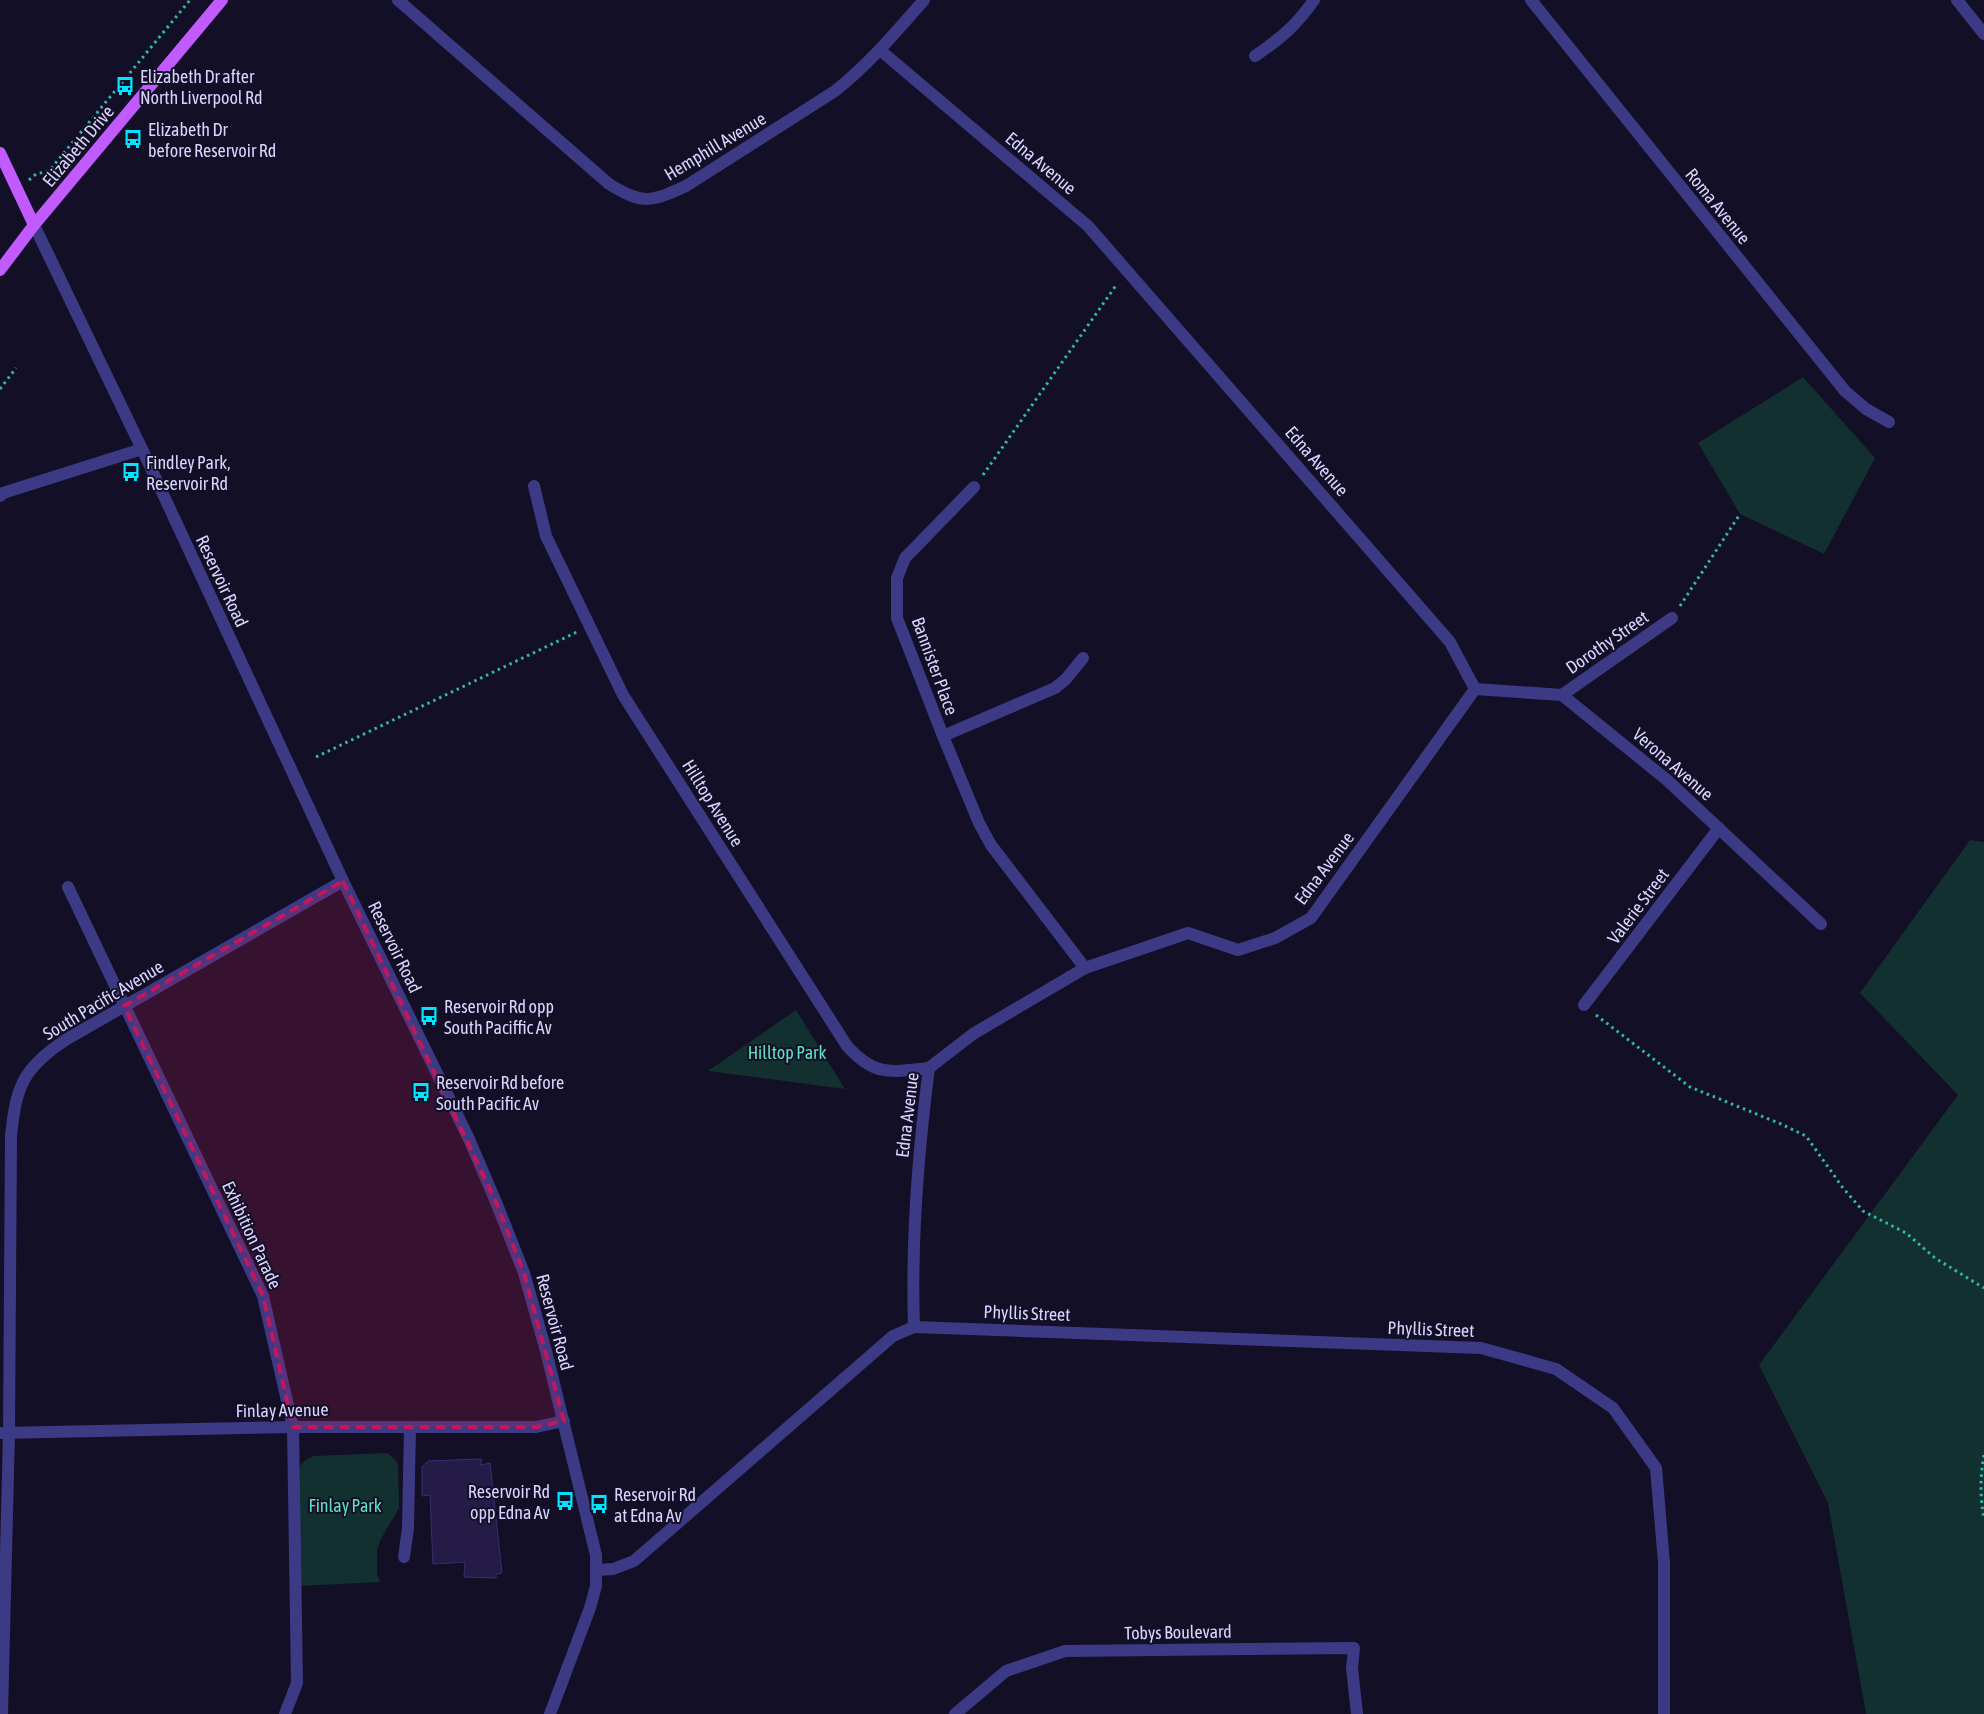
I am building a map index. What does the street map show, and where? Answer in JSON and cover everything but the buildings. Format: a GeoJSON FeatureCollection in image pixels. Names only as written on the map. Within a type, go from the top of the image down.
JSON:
{"type":"FeatureCollection","features":[{"type":"Feature","properties":{"kind":"main road","name":"Elizabeth Drive"},"geometry":{"type":"LineString","coordinates":[[0,270],[34,225],[222,0]]}},
{"type":"Feature","properties":{"kind":"main road"},"geometry":{"type":"LineString","coordinates":[[0,153],[34,225]]}},
{"type":"Feature","properties":{"kind":"street","name":"Hemphill Avenue"},"geometry":{"type":"LineString","coordinates":[[398,0],[609,184],[626,195],[644,200],[660,198],[686,186],[807,110],[857,74],[924,0]]}},
{"type":"Feature","properties":{"kind":"street"},"geometry":{"type":"LineString","coordinates":[[1255,56],[1280,39],[1300,19],[1314,0]]}},
{"type":"Feature","properties":{"kind":"street","name":"Roma Avenue"},"geometry":{"type":"LineString","coordinates":[[1531,0],[1845,391],[1866,409],[1889,422]]}},
{"type":"Feature","properties":{"kind":"street"},"geometry":{"type":"LineString","coordinates":[[1957,0],[1984,34]]}},
{"type":"Feature","properties":{"kind":"street","name":"Edna Avenue"},"geometry":{"type":"LineString","coordinates":[[880,50],[1088,226],[1128,269],[1450,642],[1474,689],[1312,918],[1275,938],[1238,950],[1188,933],[1085,968],[973,1034],[929,1068],[921,1128],[913,1250],[914,1326]]}},
{"type":"Feature","properties":{"kind":"street","name":"Reservoir Road"},"geometry":{"type":"LineString","coordinates":[[34,225],[142,449],[343,881],[469,1139],[524,1274],[594,1540],[596,1570],[596,1586],[590,1608],[550,1714]]}},
{"type":"Feature","properties":{"kind":"street"},"geometry":{"type":"LineString","coordinates":[[0,496],[3,493],[142,449]]}},
{"type":"Feature","properties":{"kind":"street","name":"Hilltop Avenue"},"geometry":{"type":"LineString","coordinates":[[534,486],[546,536],[623,695],[847,1046],[871,1068],[899,1071],[929,1068]]}},
{"type":"Feature","properties":{"kind":"street","name":"Bannister Place"},"geometry":{"type":"LineString","coordinates":[[974,487],[905,558],[897,578],[897,618],[942,736],[979,823],[991,845],[1085,968]]}},
{"type":"Feature","properties":{"kind":"street","name":"Dorothy Street"},"geometry":{"type":"LineString","coordinates":[[1562,695],[1672,618]]}},
{"type":"Feature","properties":{"kind":"street","name":"Bannister Place"},"geometry":{"type":"LineString","coordinates":[[942,736],[1055,688],[1083,658]]}},
{"type":"Feature","properties":{"kind":"street"},"geometry":{"type":"LineString","coordinates":[[1474,689],[1562,695]]}},
{"type":"Feature","properties":{"kind":"street","name":"Verona Avenue"},"geometry":{"type":"LineString","coordinates":[[1562,695],[1667,780],[1821,924]]}},
{"type":"Feature","properties":{"kind":"street","name":"Valerie Street"},"geometry":{"type":"LineString","coordinates":[[1584,1005],[1719,828]]}},
{"type":"Feature","properties":{"kind":"street","name":"South Pacific Avenue"},"geometry":{"type":"LineString","coordinates":[[2,1714],[5,1433],[12,1136],[14,1106],[21,1084],[32,1067],[48,1051],[343,881]]}},
{"type":"Feature","properties":{"kind":"street","name":"Exhibition Parade"},"geometry":{"type":"LineString","coordinates":[[68,887],[263,1296],[293,1427],[297,1683],[285,1714]]}},
{"type":"Feature","properties":{"kind":"street"},"geometry":{"type":"LineString","coordinates":[[596,1570],[613,1569],[634,1561],[893,1336],[914,1326]]}},
{"type":"Feature","properties":{"kind":"street","name":"Phyllis Street"},"geometry":{"type":"LineString","coordinates":[[914,1326],[1481,1348],[1556,1369],[1613,1408],[1656,1468],[1664,1563],[1664,1714]]}},
{"type":"Feature","properties":{"kind":"street","name":"Finlay Avenue"},"geometry":{"type":"LineString","coordinates":[[5,1433],[293,1427],[536,1427],[564,1421]]}},
{"type":"Feature","properties":{"kind":"street"},"geometry":{"type":"LineString","coordinates":[[404,1557],[408,1528],[410,1427]]}},
{"type":"Feature","properties":{"kind":"street","name":"Tobys Boulevard"},"geometry":{"type":"LineString","coordinates":[[956,1714],[1006,1672],[1065,1651],[1354,1648],[1352,1668],[1357,1714]]}},
{"type":"Feature","properties":{"kind":"path"},"geometry":{"type":"LineString","coordinates":[[36,174],[49,171],[190,0]]}},
{"type":"Feature","properties":{"kind":"path"},"geometry":{"type":"LineString","coordinates":[[974,487],[1128,269]]}},
{"type":"Feature","properties":{"kind":"path"},"geometry":{"type":"LineString","coordinates":[[0,389],[16,368]]}},
{"type":"Feature","properties":{"kind":"path"},"geometry":{"type":"LineString","coordinates":[[1672,618],[1740,514]]}},
{"type":"Feature","properties":{"kind":"path"},"geometry":{"type":"LineString","coordinates":[[316,757],[589,626]]}},
{"type":"Feature","properties":{"kind":"path"},"geometry":{"type":"LineString","coordinates":[[1584,1005],[1690,1088],[1781,1124],[1806,1136],[1843,1188],[1864,1210],[1906,1233],[1935,1258],[1984,1288]]}},
{"type":"Feature","properties":{"kind":"path"},"geometry":{"type":"LineString","coordinates":[[1984,1455],[1981,1503],[1984,1519]]}},
{"type":"Feature","properties":{"kind":"highlighted area"},"geometry":{"type":"Polygon","coordinates":[[[343,881],[496,1202],[524,1273],[564,1421],[536,1427],[293,1427],[263,1296],[124,1006],[343,881]]]}},
{"type":"Feature","properties":{"kind":"green space"},"geometry":{"type":"Polygon","coordinates":[[[1803,377],[1875,458],[1824,554],[1740,514],[1698,443],[1803,377]]]}},
{"type":"Feature","properties":{"kind":"green space"},"geometry":{"type":"Polygon","coordinates":[[[1970,840],[1984,842],[1984,1714],[1866,1714],[1828,1503],[1759,1365],[1958,1095],[1860,993],[1970,840]]]}},
{"type":"Feature","properties":{"kind":"green space","name":"Hilltop Park"},"geometry":{"type":"Polygon","coordinates":[[[796,1010],[845,1089],[708,1071],[796,1010]]]}},
{"type":"Feature","properties":{"kind":"green space","name":"Finlay Park"},"geometry":{"type":"Polygon","coordinates":[[[387,1453],[398,1464],[399,1508],[381,1539],[377,1550],[377,1574],[380,1582],[298,1586],[300,1466],[304,1461],[314,1456],[387,1453]]]}},
{"type":"Feature","properties":{"kind":"place","name":"Elizabeth Dr after North Liverpool Rd"},"geometry":{"type":"Point","coordinates":[125,86]}},
{"type":"Feature","properties":{"kind":"place","name":"Elizabeth Dr before Reservoir Rd"},"geometry":{"type":"Point","coordinates":[133,139]}},
{"type":"Feature","properties":{"kind":"place","name":"Findley Park, Reservoir Rd"},"geometry":{"type":"Point","coordinates":[131,472]}},
{"type":"Feature","properties":{"kind":"place","name":"Reservoir Rd opp South Paciffic Av"},"geometry":{"type":"Point","coordinates":[429,1016]}},
{"type":"Feature","properties":{"kind":"place","name":"Reservoir Rd before South Pacific Av"},"geometry":{"type":"Point","coordinates":[421,1092]}},
{"type":"Feature","properties":{"kind":"place","name":"Reservoir Rd opp Edna Av"},"geometry":{"type":"Point","coordinates":[565,1501]}},
{"type":"Feature","properties":{"kind":"place","name":"Reservoir Rd at Edna Av"},"geometry":{"type":"Point","coordinates":[599,1504]}}]}
